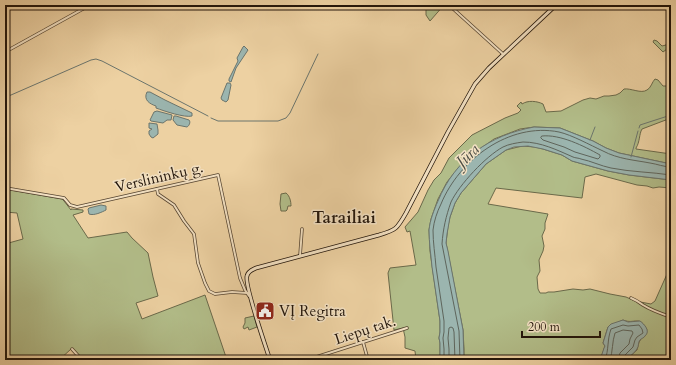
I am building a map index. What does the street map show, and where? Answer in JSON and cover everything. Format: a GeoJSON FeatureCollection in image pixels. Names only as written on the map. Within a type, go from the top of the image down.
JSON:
{"type":"FeatureCollection","features":[{"type":"Feature","properties":{"kind":"main road"},"geometry":{"type":"LineString","coordinates":[[270,360],[246,279],[248,273],[300,256],[395,230],[400,224],[475,84],[503,54],[556,5]]}},
{"type":"Feature","properties":{"kind":"street"},"geometry":{"type":"LineString","coordinates":[[5,52],[90,5]]}},
{"type":"Feature","properties":{"kind":"street"},"geometry":{"type":"LineString","coordinates":[[449,5],[503,54]]}},
{"type":"Feature","properties":{"kind":"street","name":"Verslininkų g."},"geometry":{"type":"LineString","coordinates":[[5,188],[64,198],[70,205],[77,207],[218,175],[237,268],[242,284],[247,294],[251,298]]}},
{"type":"Feature","properties":{"kind":"street"},"geometry":{"type":"LineString","coordinates":[[157,189],[158,194],[174,205],[194,234],[198,263],[204,283],[209,291],[215,294],[232,292],[247,294]]}},
{"type":"Feature","properties":{"kind":"street"},"geometry":{"type":"LineString","coordinates":[[300,256],[302,229]]}},
{"type":"Feature","properties":{"kind":"street"},"geometry":{"type":"LineString","coordinates":[[631,298],[642,305],[671,318]]}},
{"type":"Feature","properties":{"kind":"street","name":"Liepų tak."},"geometry":{"type":"LineString","coordinates":[[307,360],[407,328]]}},
{"type":"Feature","properties":{"kind":"street"},"geometry":{"type":"LineString","coordinates":[[363,342],[368,360]]}},
{"type":"Feature","properties":{"kind":"street"},"geometry":{"type":"LineString","coordinates":[[72,349],[82,360]]}},
{"type":"Feature","properties":{"kind":"green space"},"geometry":{"type":"Polygon","coordinates":[[[426,5],[444,5],[430,21],[426,15],[426,5]]]}},
{"type":"Feature","properties":{"kind":"green space"},"geometry":{"type":"Polygon","coordinates":[[[671,33],[671,49],[667,49],[663,52],[653,42],[654,40],[662,46],[666,45],[671,33]]]}},
{"type":"Feature","properties":{"kind":"green space"},"geometry":{"type":"Polygon","coordinates":[[[655,79],[658,80],[663,86],[667,86],[671,82],[671,118],[642,129],[636,149],[671,154],[671,164],[619,153],[560,128],[534,127],[520,129],[494,139],[468,157],[455,172],[447,182],[438,199],[429,230],[430,251],[440,321],[440,360],[416,360],[415,351],[405,348],[403,328],[394,330],[388,273],[390,268],[416,265],[410,231],[407,232],[405,227],[418,212],[428,190],[434,180],[441,173],[449,158],[472,135],[518,113],[521,110],[517,106],[521,102],[522,104],[530,101],[541,103],[543,104],[546,112],[561,111],[583,100],[616,95],[624,89],[645,91],[650,88],[655,79]]]}},
{"type":"Feature","properties":{"kind":"green space"},"geometry":{"type":"Polygon","coordinates":[[[522,146],[543,149],[562,155],[572,161],[608,171],[671,180],[671,188],[653,188],[596,174],[585,177],[582,198],[496,188],[488,204],[548,214],[542,236],[544,246],[539,260],[540,271],[537,277],[538,289],[540,293],[573,289],[590,289],[651,304],[655,301],[671,265],[671,360],[626,360],[637,350],[639,342],[647,330],[642,322],[623,320],[608,327],[603,343],[605,346],[600,360],[464,360],[463,330],[446,243],[450,217],[455,203],[461,193],[486,164],[506,150],[522,146]]]}},
{"type":"Feature","properties":{"kind":"green space"},"geometry":{"type":"Polygon","coordinates":[[[5,189],[62,199],[71,210],[83,210],[83,212],[73,215],[88,238],[127,232],[148,253],[158,296],[136,303],[142,319],[205,295],[227,360],[72,360],[76,355],[71,349],[59,360],[5,360],[5,244],[23,239],[17,213],[5,212],[5,189]]]}},
{"type":"Feature","properties":{"kind":"green space"},"geometry":{"type":"Polygon","coordinates":[[[286,193],[289,197],[291,206],[288,206],[286,211],[281,211],[281,194],[286,193]]]}},
{"type":"Feature","properties":{"kind":"green space"},"geometry":{"type":"Polygon","coordinates":[[[254,316],[257,327],[249,330],[248,327],[244,329],[245,318],[254,316]]]}},
{"type":"Feature","properties":{"kind":"water"},"geometry":{"type":"Polygon","coordinates":[[[244,46],[248,50],[236,68],[231,82],[229,79],[238,61],[237,58],[244,46]]]}},
{"type":"Feature","properties":{"kind":"water"},"geometry":{"type":"Polygon","coordinates":[[[227,83],[230,83],[231,85],[228,100],[226,102],[221,98],[227,83]]]}},
{"type":"Feature","properties":{"kind":"water"},"geometry":{"type":"Polygon","coordinates":[[[147,92],[150,92],[192,113],[192,116],[180,115],[156,108],[156,106],[149,103],[146,97],[147,92]]]}},
{"type":"Feature","properties":{"kind":"water"},"geometry":{"type":"Polygon","coordinates":[[[157,111],[172,115],[171,120],[167,120],[163,123],[151,121],[150,120],[154,112],[157,111]]]}},
{"type":"Feature","properties":{"kind":"water"},"geometry":{"type":"Polygon","coordinates":[[[174,116],[189,120],[189,125],[187,127],[177,125],[173,120],[174,116]]]}},
{"type":"Feature","properties":{"kind":"water"},"geometry":{"type":"Polygon","coordinates":[[[149,123],[157,124],[158,134],[153,138],[149,134],[149,131],[152,129],[149,128],[149,123]]]}},
{"type":"Feature","properties":{"kind":"water"},"geometry":{"type":"Polygon","coordinates":[[[534,127],[560,128],[619,153],[671,164],[671,180],[608,171],[572,161],[562,155],[543,149],[528,146],[514,147],[506,150],[486,164],[461,193],[455,203],[450,217],[447,234],[446,243],[463,330],[464,360],[440,360],[440,321],[429,235],[430,223],[435,208],[445,186],[454,173],[464,161],[476,151],[503,136],[534,127]]]}},
{"type":"Feature","properties":{"kind":"water"},"geometry":{"type":"Polygon","coordinates":[[[101,205],[106,206],[106,210],[96,214],[89,214],[89,208],[101,205]]]}},
{"type":"Feature","properties":{"kind":"water"},"geometry":{"type":"Polygon","coordinates":[[[623,320],[628,322],[640,321],[646,328],[647,334],[639,341],[638,348],[626,360],[600,360],[605,346],[603,343],[608,327],[611,324],[623,320]]]}},
{"type":"Feature","properties":{"kind":"waterway"},"geometry":{"type":"LineString","coordinates":[[211,118],[218,121],[278,121],[286,118],[290,113],[318,54]]}},
{"type":"Feature","properties":{"kind":"waterway"},"geometry":{"type":"LineString","coordinates":[[5,97],[96,59],[208,116]]}},
{"type":"Feature","properties":{"kind":"waterway"},"geometry":{"type":"LineString","coordinates":[[639,128],[640,125],[671,115]]}},
{"type":"Feature","properties":{"kind":"waterway"},"geometry":{"type":"LineString","coordinates":[[590,140],[595,127]]}},
{"type":"Feature","properties":{"kind":"waterway"},"geometry":{"type":"LineString","coordinates":[[631,157],[638,131]]}},
{"type":"Feature","properties":{"kind":"place","name":"VĮ Regitra"},"geometry":{"type":"Point","coordinates":[265,311]}},
{"type":"Feature","properties":{"kind":"district","name":"Tarailiai"},"geometry":{"type":"Point","coordinates":[344,217]}},
{"type":"Feature","properties":{"kind":"water label","name":"Jūra"},"geometry":{"type":"Point","coordinates":[467,155]}}]}
